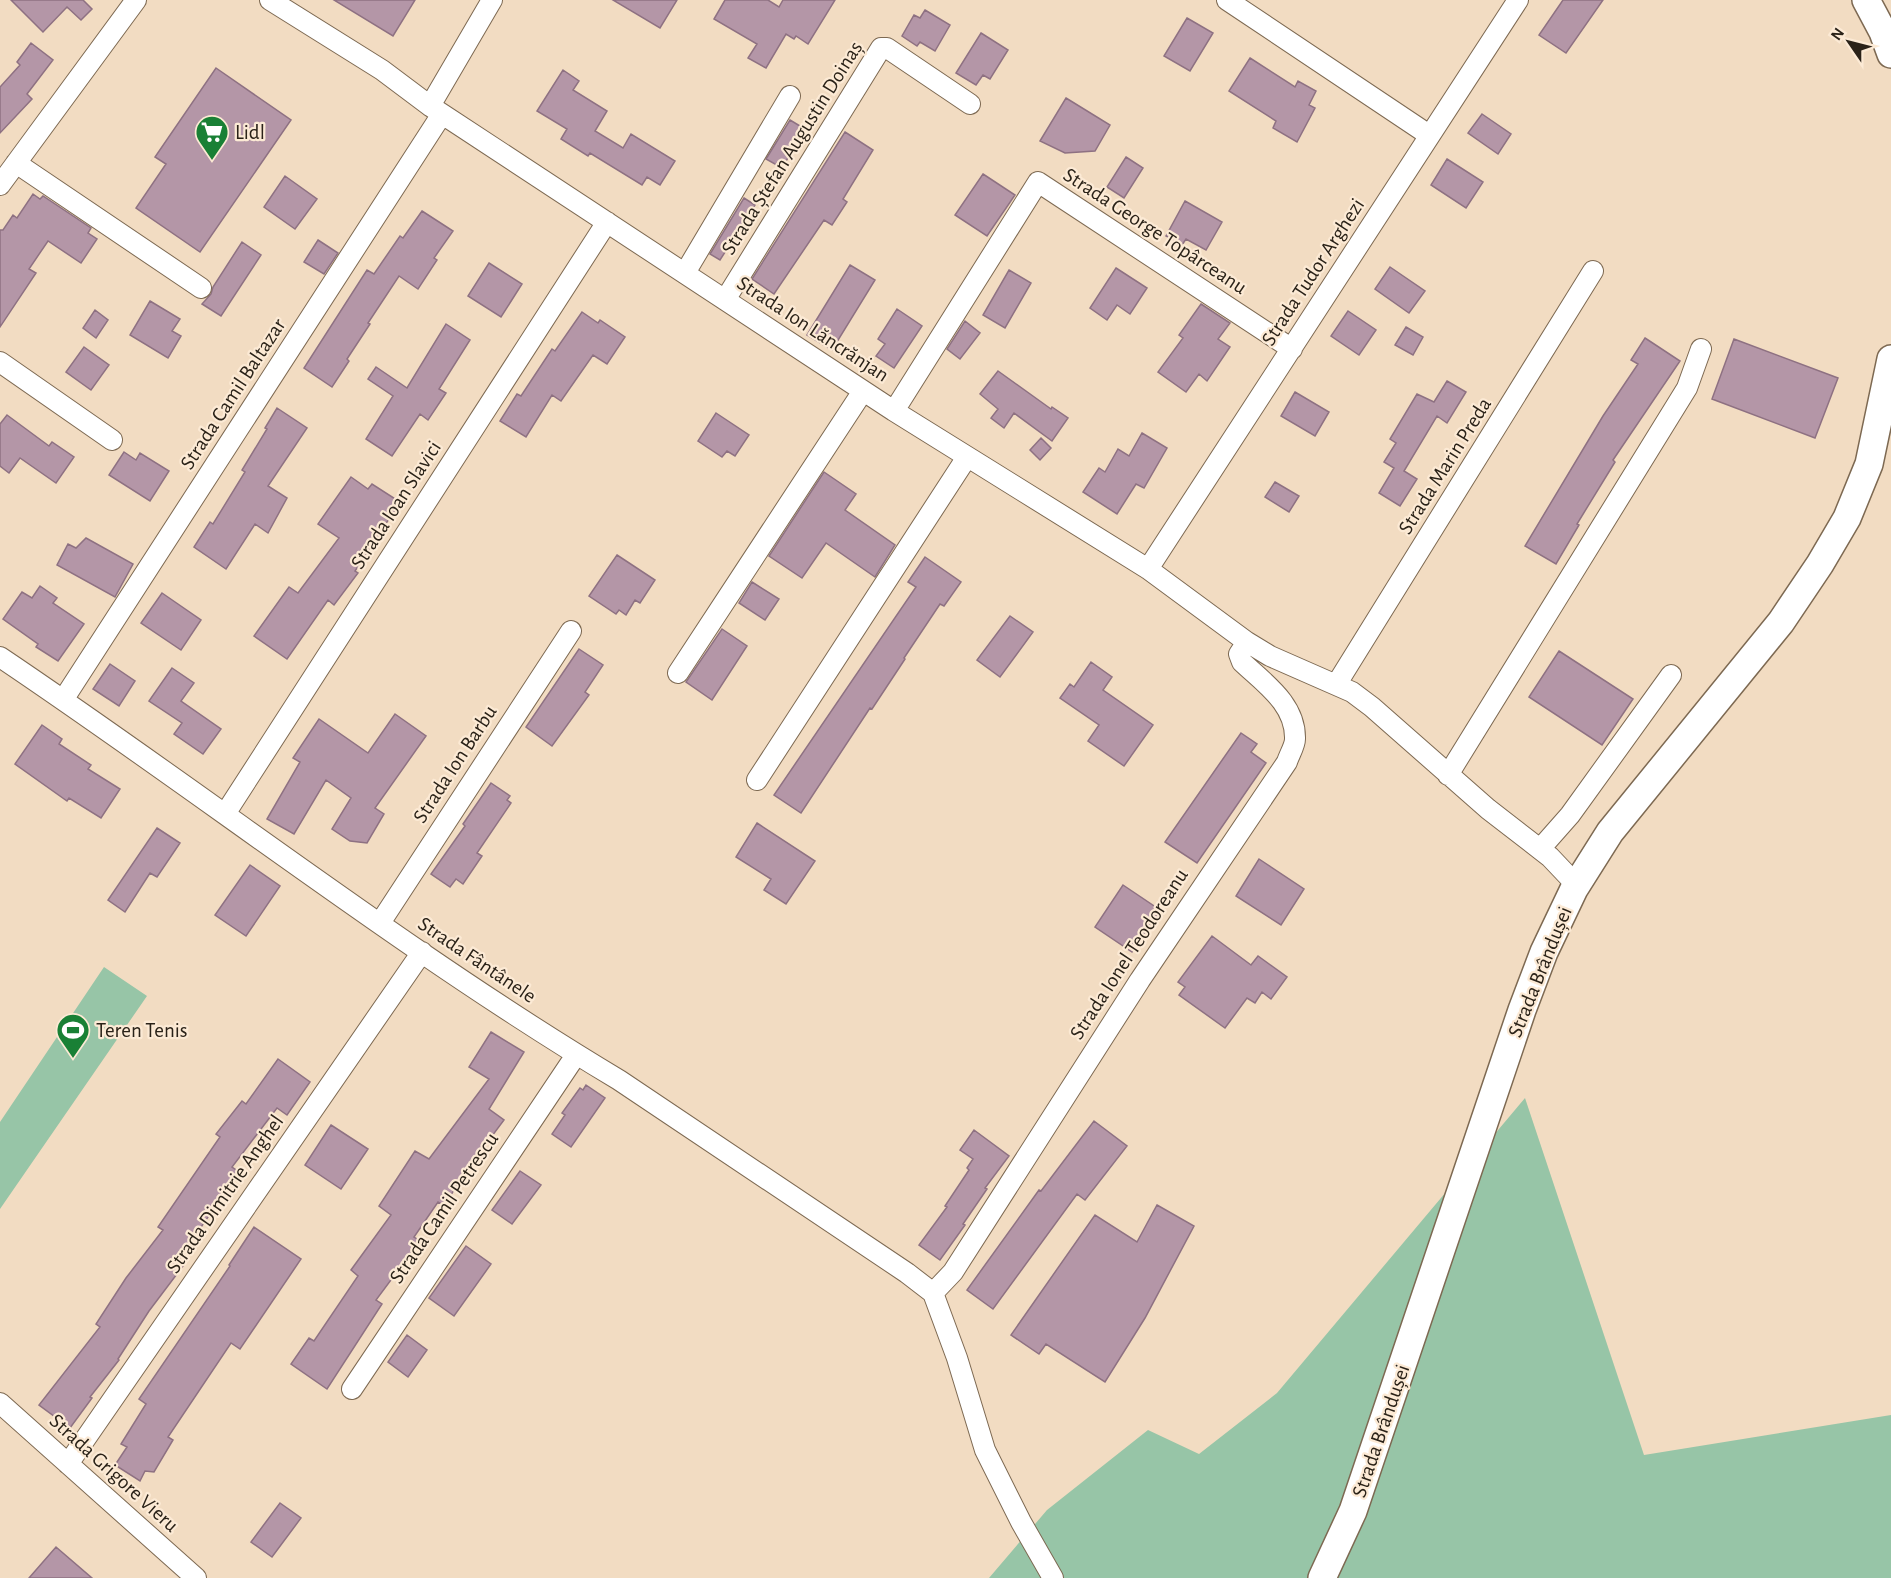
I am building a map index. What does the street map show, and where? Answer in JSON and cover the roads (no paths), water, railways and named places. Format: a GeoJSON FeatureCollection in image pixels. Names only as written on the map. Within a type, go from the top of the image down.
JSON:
{"type":"FeatureCollection","features":[{"type":"Feature","properties":{"kind":"main road"},"geometry":{"type":"LineString","coordinates":[[1866,0],[1883,32],[1891,54]]}},
{"type":"Feature","properties":{"kind":"main road","name":"Strada Brândușei"},"geometry":{"type":"LineString","coordinates":[[1322,1578],[1353,1511],[1544,952],[1581,878],[1610,832],[1781,622],[1820,564],[1846,518],[1869,464],[1891,359]]}},
{"type":"Feature","properties":{"kind":"street"},"geometry":{"type":"LineString","coordinates":[[0,185],[136,0]]}},
{"type":"Feature","properties":{"kind":"street","name":"Strada Ion Lăncrănjan"},"geometry":{"type":"LineString","coordinates":[[270,0],[382,70],[436,110],[863,391],[1148,569],[1247,642],[1270,656],[1352,692],[1448,775],[1545,853],[1576,866],[1581,878]]}},
{"type":"Feature","properties":{"kind":"street","name":"Strada Camil Baltazar"},"geometry":{"type":"LineString","coordinates":[[63,700],[436,110],[492,0]]}},
{"type":"Feature","properties":{"kind":"street"},"geometry":{"type":"LineString","coordinates":[[1227,0],[1429,135]]}},
{"type":"Feature","properties":{"kind":"street","name":"Strada Tudor Arghezi"},"geometry":{"type":"LineString","coordinates":[[1148,569],[1518,0]]}},
{"type":"Feature","properties":{"kind":"street","name":"Strada Ștefan Augustin Doinaș"},"geometry":{"type":"LineString","coordinates":[[725,300],[881,48],[887,48],[970,104]]}},
{"type":"Feature","properties":{"kind":"street"},"geometry":{"type":"LineString","coordinates":[[685,273],[790,96]]}},
{"type":"Feature","properties":{"kind":"street"},"geometry":{"type":"LineString","coordinates":[[16,163],[201,288]]}},
{"type":"Feature","properties":{"kind":"street","name":"Strada George Topârceanu"},"geometry":{"type":"LineString","coordinates":[[894,411],[1038,182],[1292,349]]}},
{"type":"Feature","properties":{"kind":"street","name":"Strada Ioan Slavici"},"geometry":{"type":"LineString","coordinates":[[225,814],[607,222]]}},
{"type":"Feature","properties":{"kind":"street","name":"Strada Marin Preda"},"geometry":{"type":"LineString","coordinates":[[1336,685],[1593,272]]}},
{"type":"Feature","properties":{"kind":"street"},"geometry":{"type":"LineString","coordinates":[[1448,775],[1687,388],[1701,349]]}},
{"type":"Feature","properties":{"kind":"street"},"geometry":{"type":"LineString","coordinates":[[0,363],[112,440]]}},
{"type":"Feature","properties":{"kind":"street"},"geometry":{"type":"LineString","coordinates":[[678,673],[863,391]]}},
{"type":"Feature","properties":{"kind":"street"},"geometry":{"type":"LineString","coordinates":[[757,780],[967,457]]}},
{"type":"Feature","properties":{"kind":"street","name":"Strada Ion Barbu"},"geometry":{"type":"LineString","coordinates":[[380,923],[571,631]]}},
{"type":"Feature","properties":{"kind":"street","name":"Strada Ionel Teodoreanu"},"geometry":{"type":"LineString","coordinates":[[933,1293],[953,1272],[1140,980],[1287,762],[1295,740],[1292,719],[1281,698],[1242,662],[1239,654],[1247,642]]}},
{"type":"Feature","properties":{"kind":"street","name":"Strada Fântânele"},"geometry":{"type":"LineString","coordinates":[[0,657],[422,952],[619,1080],[933,1293]]}},
{"type":"Feature","properties":{"kind":"street"},"geometry":{"type":"LineString","coordinates":[[1545,853],[1570,814],[1671,675]]}},
{"type":"Feature","properties":{"kind":"street","name":"Strada Dimitrie Anghel"},"geometry":{"type":"LineString","coordinates":[[68,1464],[422,952]]}},
{"type":"Feature","properties":{"kind":"street","name":"Strada Camil Petrescu"},"geometry":{"type":"LineString","coordinates":[[352,1389],[576,1054]]}},
{"type":"Feature","properties":{"kind":"street"},"geometry":{"type":"LineString","coordinates":[[933,1293],[957,1358],[985,1450],[1020,1522],[1053,1578]]}},
{"type":"Feature","properties":{"kind":"street","name":"Strada Grigore Vieru"},"geometry":{"type":"LineString","coordinates":[[0,1404],[196,1578]]}},
{"type":"Feature","properties":{"kind":"place","name":"Lidl"},"geometry":{"type":"Point","coordinates":[212,161]}},
{"type":"Feature","properties":{"kind":"place","name":"Teren Tenis"},"geometry":{"type":"Point","coordinates":[73,1059]}}]}
